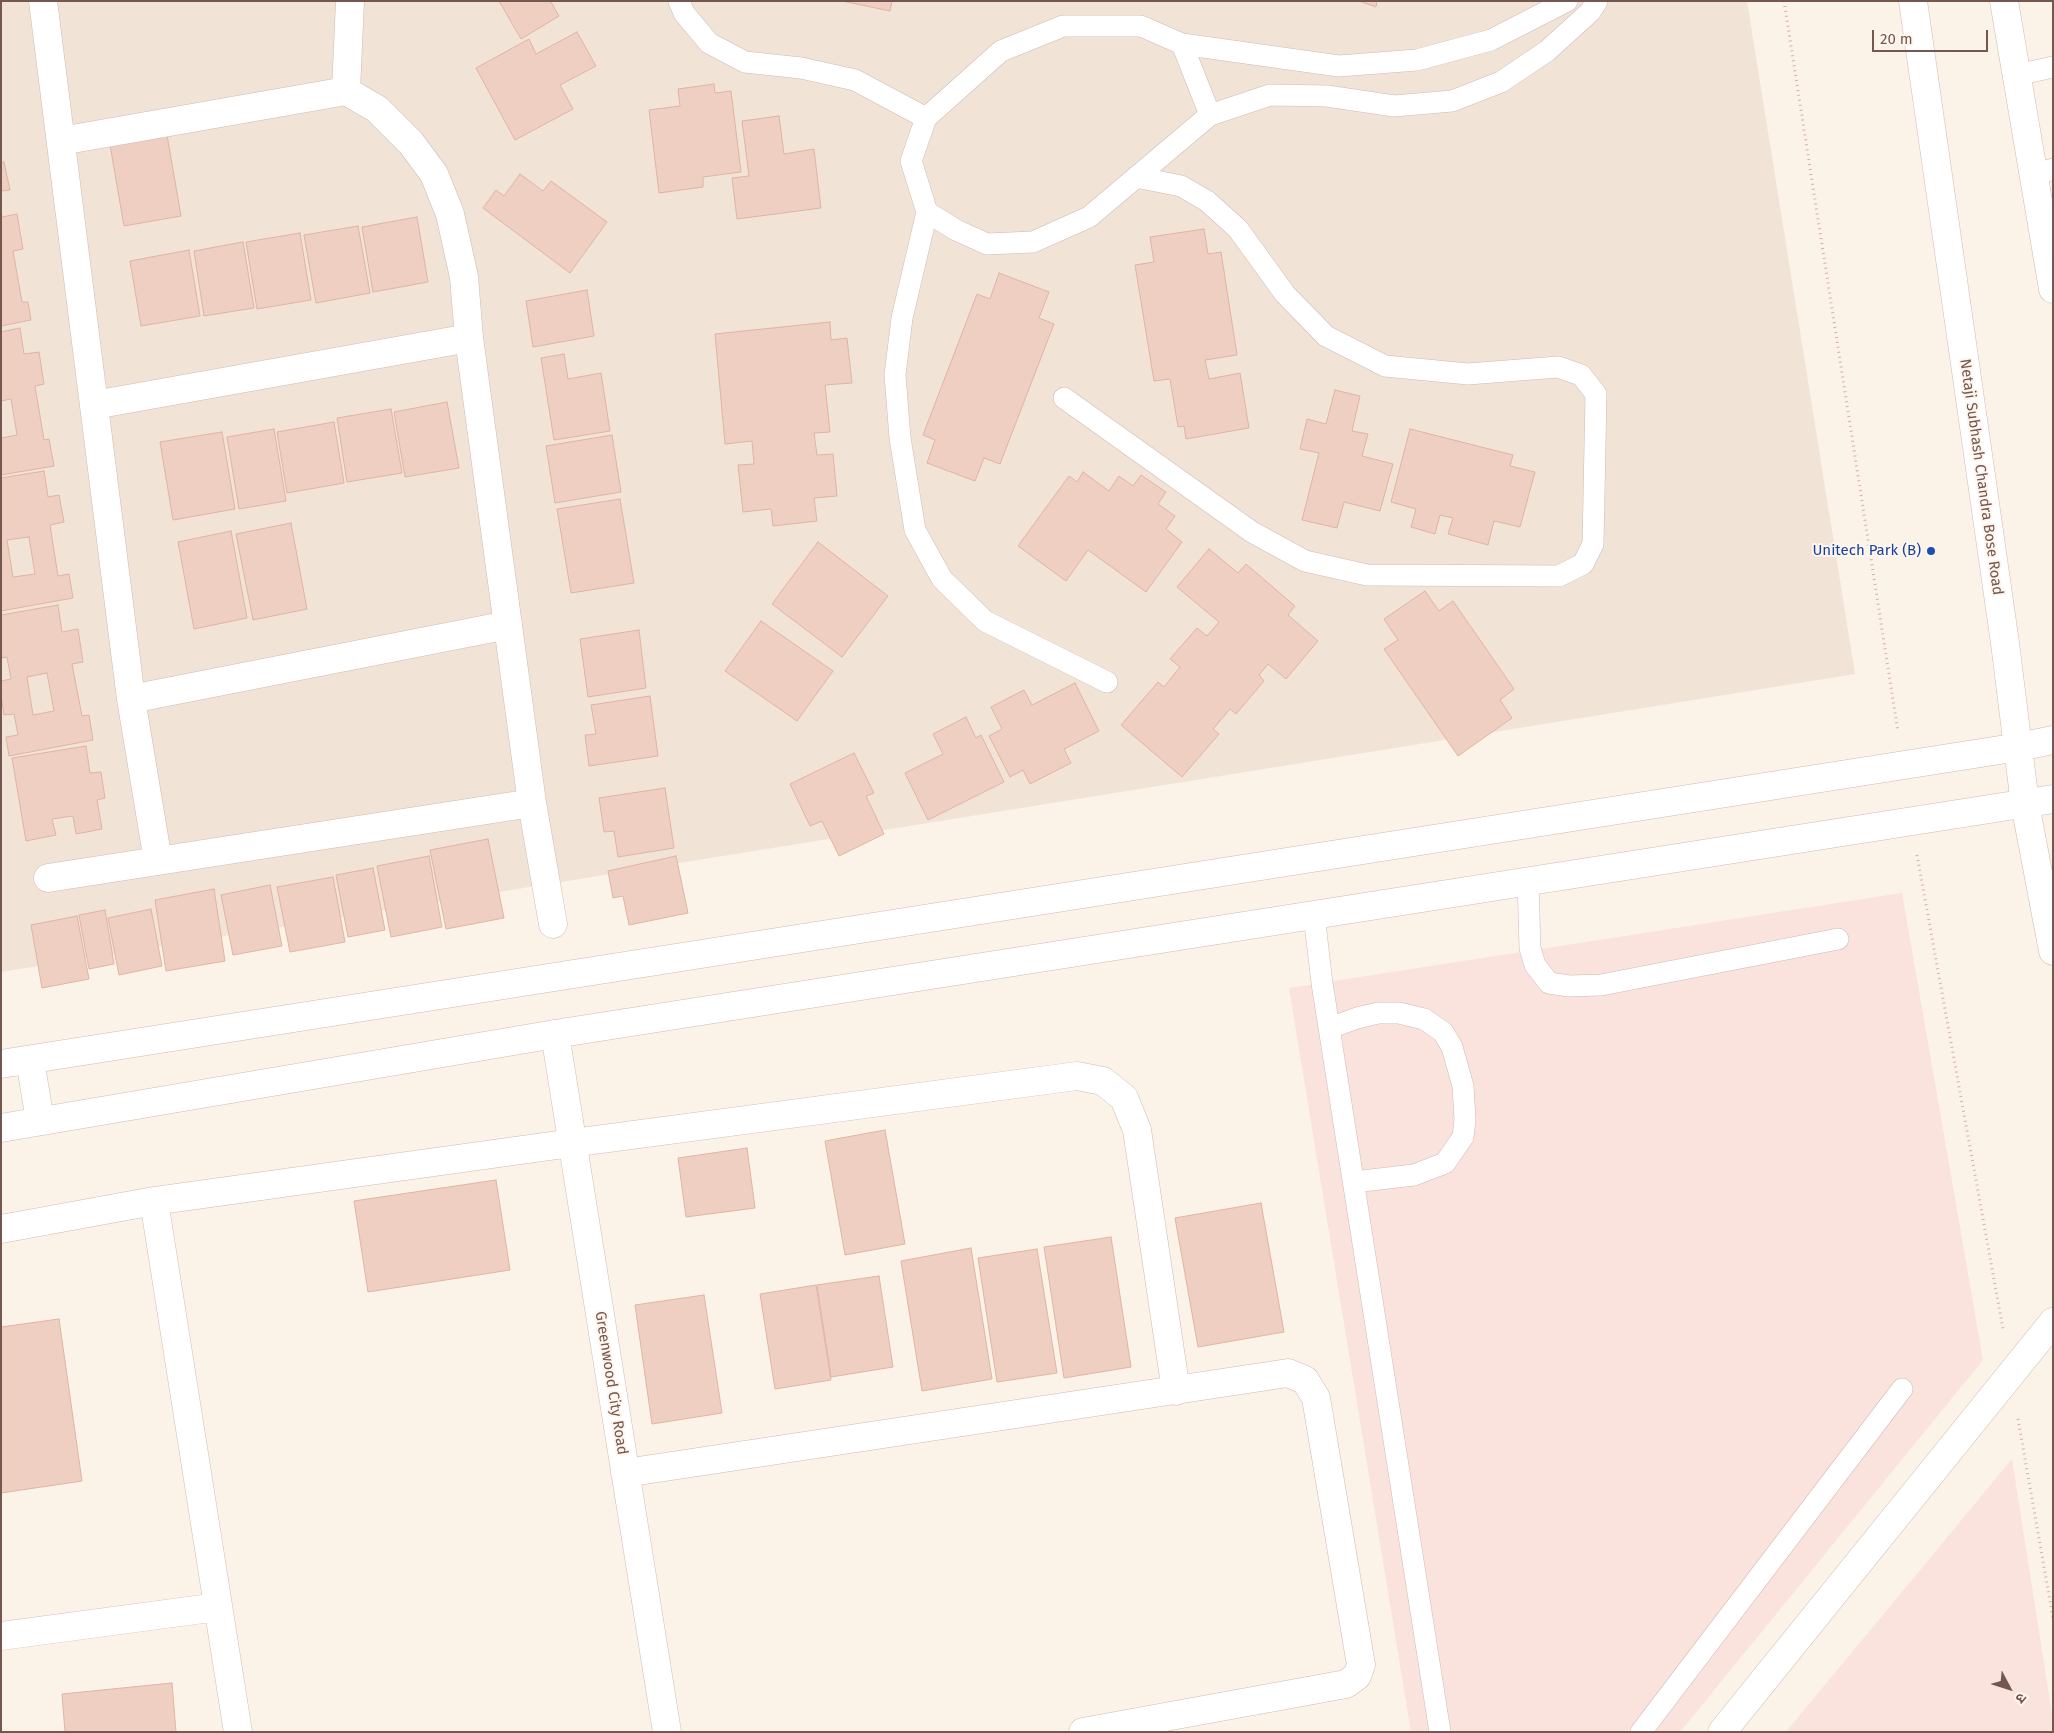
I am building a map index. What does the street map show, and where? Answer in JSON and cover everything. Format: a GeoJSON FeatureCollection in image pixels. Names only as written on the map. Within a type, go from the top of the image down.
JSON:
{"type":"FeatureCollection","features":[{"type":"Feature","properties":{"kind":"street"},"geometry":{"type":"LineString","coordinates":[[43,1],[131,699],[158,861]]}},
{"type":"Feature","properties":{"kind":"street"},"geometry":{"type":"LineString","coordinates":[[346,91],[350,1]]}},
{"type":"Feature","properties":{"kind":"street","name":"Netaji Subhash Chandra Bose Road"},"geometry":{"type":"LineString","coordinates":[[1913,1],[2026,804],[2053,951]]}},
{"type":"Feature","properties":{"kind":"street"},"geometry":{"type":"LineString","coordinates":[[2004,1],[2017,75],[2043,172],[2053,289]]}},
{"type":"Feature","properties":{"kind":"street"},"geometry":{"type":"LineString","coordinates":[[61,141],[346,91],[377,109],[411,143],[434,174],[450,214],[462,268],[469,338],[532,802],[553,924]]}},
{"type":"Feature","properties":{"kind":"street"},"geometry":{"type":"LineString","coordinates":[[94,405],[469,338]]}},
{"type":"Feature","properties":{"kind":"street"},"geometry":{"type":"LineString","coordinates":[[131,699],[508,625]]}},
{"type":"Feature","properties":{"kind":"street"},"geometry":{"type":"LineString","coordinates":[[1,1064],[2019,747],[2053,740]]}},
{"type":"Feature","properties":{"kind":"street"},"geometry":{"type":"LineString","coordinates":[[1,1128],[555,1034],[2053,800]]}},
{"type":"Feature","properties":{"kind":"street"},"geometry":{"type":"LineString","coordinates":[[48,878],[532,802]]}},
{"type":"Feature","properties":{"kind":"street","name":"Greenwood City Road"},"geometry":{"type":"LineString","coordinates":[[555,1034],[667,1732]]}},
{"type":"Feature","properties":{"kind":"street"},"geometry":{"type":"LineString","coordinates":[[30,1060],[40,1121]]}},
{"type":"Feature","properties":{"kind":"street"},"geometry":{"type":"LineString","coordinates":[[1,1229],[154,1201],[572,1142],[1077,1076],[1102,1081],[1124,1098],[1137,1130],[1176,1391]]}},
{"type":"Feature","properties":{"kind":"street"},"geometry":{"type":"LineString","coordinates":[[154,1201],[238,1732]]}},
{"type":"Feature","properties":{"kind":"street"},"geometry":{"type":"LineString","coordinates":[[1722,1732],[2053,1322]]}},
{"type":"Feature","properties":{"kind":"street"},"geometry":{"type":"LineString","coordinates":[[625,1473],[1288,1373],[1305,1380],[1316,1398],[1361,1665],[1357,1676],[1346,1684],[1083,1732]]}},
{"type":"Feature","properties":{"kind":"street"},"geometry":{"type":"LineString","coordinates":[[1,1636],[218,1607]]}},
{"type":"Feature","properties":{"kind":"lane"},"geometry":{"type":"LineString","coordinates":[[679,1],[684,13],[709,43],[745,62],[802,68],[855,80],[926,118]]}},
{"type":"Feature","properties":{"kind":"lane"},"geometry":{"type":"LineString","coordinates":[[1107,682],[985,621],[942,579],[915,530],[900,438],[895,375],[902,318],[927,212],[911,161],[926,118],[1001,51],[1063,26],[1141,26],[1182,44],[1339,66],[1417,60],[1491,40],[1566,1]]}},
{"type":"Feature","properties":{"kind":"lane"},"geometry":{"type":"LineString","coordinates":[[927,212],[956,230],[987,244],[1032,242],[1089,217],[1210,114],[1270,95],[1327,96],[1394,106],[1452,101],[1501,82],[1547,51],[1590,12],[1597,1]]}},
{"type":"Feature","properties":{"kind":"lane"},"geometry":{"type":"LineString","coordinates":[[1182,44],[1210,114]]}},
{"type":"Feature","properties":{"kind":"lane"},"geometry":{"type":"LineString","coordinates":[[2017,75],[2053,67]]}},
{"type":"Feature","properties":{"kind":"lane"},"geometry":{"type":"LineString","coordinates":[[1064,398],[1252,532],[1305,561],[1367,575],[1559,576],[1583,564],[1593,544],[1596,394],[1581,375],[1558,367],[1468,374],[1385,366],[1326,336],[1285,294],[1238,229],[1207,201],[1181,186],[1136,177]]}},
{"type":"Feature","properties":{"kind":"lane"},"geometry":{"type":"LineString","coordinates":[[1528,882],[1530,948],[1535,965],[1548,983],[1569,986],[1601,985],[1838,939]]}},
{"type":"Feature","properties":{"kind":"lane"},"geometry":{"type":"LineString","coordinates":[[1314,916],[1322,983],[1440,1732]]}},
{"type":"Feature","properties":{"kind":"lane"},"geometry":{"type":"LineString","coordinates":[[1330,1028],[1378,1013],[1399,1013],[1424,1018],[1443,1032],[1452,1047],[1463,1086],[1466,1120],[1463,1137],[1445,1163],[1414,1175],[1354,1182]]}},
{"type":"Feature","properties":{"kind":"lane"},"geometry":{"type":"LineString","coordinates":[[1641,1732],[1902,1389]]}},
{"type":"Feature","properties":{"kind":"path"},"geometry":{"type":"LineString","coordinates":[[1784,1],[1903,765]]}},
{"type":"Feature","properties":{"kind":"path"},"geometry":{"type":"LineString","coordinates":[[1923,889],[2053,1618]]}},
{"type":"Feature","properties":{"kind":"shaded area"},"geometry":{"type":"Polygon","coordinates":[[[1,1],[1747,1],[1855,674],[1,972],[1,1]]]}},
{"type":"Feature","properties":{"kind":"shaded area"},"geometry":{"type":"Polygon","coordinates":[[[1902,893],[1983,1360],[1680,1732],[1411,1732],[1289,988],[1902,893]]]}},
{"type":"Feature","properties":{"kind":"shaded area"},"geometry":{"type":"Polygon","coordinates":[[[2012,1459],[2053,1721],[2053,1732],[1786,1732],[2012,1459]]]}},
{"type":"Feature","properties":{"kind":"building"},"geometry":{"type":"Polygon","coordinates":[[[499,1],[553,1],[551,2],[559,16],[521,39],[499,1]]]}},
{"type":"Feature","properties":{"kind":"building"},"geometry":{"type":"Polygon","coordinates":[[[842,1],[892,1],[890,11],[842,1]]]}},
{"type":"Feature","properties":{"kind":"building"},"geometry":{"type":"Polygon","coordinates":[[[1359,1],[1377,1],[1376,7],[1359,1]]]}},
{"type":"Feature","properties":{"kind":"building"},"geometry":{"type":"Polygon","coordinates":[[[577,32],[596,66],[560,85],[573,109],[515,140],[476,68],[529,39],[536,54],[577,32]]]}},
{"type":"Feature","properties":{"kind":"building"},"geometry":{"type":"Polygon","coordinates":[[[714,84],[715,93],[731,91],[741,172],[703,177],[703,187],[659,193],[649,110],[680,106],[678,89],[714,84]]]}},
{"type":"Feature","properties":{"kind":"building"},"geometry":{"type":"Polygon","coordinates":[[[779,116],[784,154],[814,149],[821,208],[737,219],[732,178],[749,176],[742,121],[779,116]]]}},
{"type":"Feature","properties":{"kind":"building"},"geometry":{"type":"Polygon","coordinates":[[[167,135],[181,216],[124,226],[110,145],[167,135]]]}},
{"type":"Feature","properties":{"kind":"building"},"geometry":{"type":"Polygon","coordinates":[[[4,162],[10,190],[1,191],[1,163],[4,162]]]}},
{"type":"Feature","properties":{"kind":"building"},"geometry":{"type":"Polygon","coordinates":[[[520,174],[543,191],[551,181],[607,222],[570,273],[483,208],[496,190],[504,196],[520,174]]]}},
{"type":"Feature","properties":{"kind":"building"},"geometry":{"type":"Polygon","coordinates":[[[1,211],[2,217],[17,214],[23,249],[13,251],[22,302],[28,302],[31,320],[1,326],[1,211]]]}},
{"type":"Feature","properties":{"kind":"building"},"geometry":{"type":"Polygon","coordinates":[[[417,217],[428,282],[373,292],[362,227],[417,217]]]}},
{"type":"Feature","properties":{"kind":"building"},"geometry":{"type":"Polygon","coordinates":[[[358,226],[370,293],[316,303],[304,235],[358,226]]]}},
{"type":"Feature","properties":{"kind":"building"},"geometry":{"type":"Polygon","coordinates":[[[1204,229],[1208,254],[1221,252],[1237,355],[1205,360],[1209,379],[1240,373],[1249,428],[1186,439],[1184,426],[1178,427],[1170,379],[1154,381],[1135,265],[1154,262],[1150,237],[1204,229]]]}},
{"type":"Feature","properties":{"kind":"building"},"geometry":{"type":"Polygon","coordinates":[[[300,233],[311,300],[257,309],[246,242],[300,233]]]}},
{"type":"Feature","properties":{"kind":"building"},"geometry":{"type":"Polygon","coordinates":[[[243,242],[254,308],[204,316],[194,251],[243,242]]]}},
{"type":"Feature","properties":{"kind":"building"},"geometry":{"type":"Polygon","coordinates":[[[189,250],[200,316],[141,326],[130,261],[189,250]]]}},
{"type":"Feature","properties":{"kind":"building"},"geometry":{"type":"Polygon","coordinates":[[[999,273],[1049,292],[1039,318],[1054,324],[1000,464],[984,458],[975,481],[927,463],[935,440],[923,435],[977,294],[990,299],[999,273]]]}},
{"type":"Feature","properties":{"kind":"building"},"geometry":{"type":"Polygon","coordinates":[[[587,290],[594,336],[533,347],[526,301],[587,290]]]}},
{"type":"Feature","properties":{"kind":"building"},"geometry":{"type":"Polygon","coordinates":[[[830,322],[831,340],[847,338],[852,383],[825,385],[830,432],[814,433],[817,455],[833,454],[837,496],[814,498],[817,521],[773,526],[771,509],[743,512],[738,465],[754,464],[752,441],[725,444],[715,334],[830,322]]]}},
{"type":"Feature","properties":{"kind":"building"},"geometry":{"type":"Polygon","coordinates":[[[20,328],[24,354],[39,352],[44,384],[35,386],[44,440],[49,439],[54,466],[1,475],[1,438],[17,435],[11,399],[1,401],[1,332],[20,328]]]}},
{"type":"Feature","properties":{"kind":"building"},"geometry":{"type":"Polygon","coordinates":[[[564,354],[568,379],[601,373],[610,431],[554,440],[541,358],[564,354]]]}},
{"type":"Feature","properties":{"kind":"building"},"geometry":{"type":"Polygon","coordinates":[[[1335,390],[1360,396],[1352,431],[1368,434],[1362,456],[1393,464],[1380,511],[1344,502],[1337,528],[1302,520],[1319,453],[1300,449],[1307,419],[1326,424],[1335,390]]]}},
{"type":"Feature","properties":{"kind":"building"},"geometry":{"type":"Polygon","coordinates":[[[447,402],[459,468],[405,477],[394,412],[447,402]]]}},
{"type":"Feature","properties":{"kind":"building"},"geometry":{"type":"Polygon","coordinates":[[[391,409],[402,473],[347,482],[337,418],[391,409]]]}},
{"type":"Feature","properties":{"kind":"building"},"geometry":{"type":"Polygon","coordinates":[[[334,422],[344,483],[287,493],[277,432],[334,422]]]}},
{"type":"Feature","properties":{"kind":"building"},"geometry":{"type":"Polygon","coordinates":[[[274,429],[286,501],[239,509],[227,437],[274,429]]]}},
{"type":"Feature","properties":{"kind":"building"},"geometry":{"type":"Polygon","coordinates":[[[1410,429],[1513,455],[1510,466],[1535,472],[1520,527],[1494,521],[1488,545],[1448,534],[1453,518],[1440,515],[1435,534],[1411,527],[1416,509],[1391,502],[1410,429]]]}},
{"type":"Feature","properties":{"kind":"building"},"geometry":{"type":"Polygon","coordinates":[[[222,432],[235,509],[173,520],[160,442],[222,432]]]}},
{"type":"Feature","properties":{"kind":"building"},"geometry":{"type":"Polygon","coordinates":[[[612,435],[621,492],[555,503],[546,446],[612,435]]]}},
{"type":"Feature","properties":{"kind":"building"},"geometry":{"type":"Polygon","coordinates":[[[44,471],[48,497],[59,495],[64,522],[50,525],[58,576],[69,574],[73,598],[1,611],[1,478],[44,471]],[[29,537],[7,540],[13,577],[35,574],[29,537]]]}},
{"type":"Feature","properties":{"kind":"building"},"geometry":{"type":"Polygon","coordinates":[[[1083,472],[1109,491],[1119,476],[1133,486],[1141,475],[1166,492],[1158,504],[1175,516],[1166,529],[1182,542],[1146,592],[1088,550],[1066,581],[1018,546],[1069,476],[1077,482],[1083,472]]]}},
{"type":"Feature","properties":{"kind":"building"},"geometry":{"type":"Polygon","coordinates":[[[620,499],[634,583],[571,593],[557,509],[620,499]]]}},
{"type":"Feature","properties":{"kind":"building"},"geometry":{"type":"Polygon","coordinates":[[[291,523],[307,609],[253,620],[236,534],[291,523]]]}},
{"type":"Feature","properties":{"kind":"building"},"geometry":{"type":"Polygon","coordinates":[[[231,531],[247,618],[194,629],[178,542],[231,531]]]}},
{"type":"Feature","properties":{"kind":"building"},"geometry":{"type":"Polygon","coordinates":[[[818,542],[888,596],[842,657],[772,604],[818,542]]]}},
{"type":"Feature","properties":{"kind":"building"},"geometry":{"type":"Polygon","coordinates":[[[1209,549],[1238,573],[1246,564],[1295,606],[1288,615],[1318,641],[1286,679],[1268,664],[1259,675],[1264,681],[1236,714],[1230,709],[1213,729],[1219,734],[1182,777],[1121,725],[1158,682],[1164,687],[1180,667],[1170,659],[1197,628],[1207,636],[1219,622],[1177,587],[1209,549]]]}},
{"type":"Feature","properties":{"kind":"building"},"geometry":{"type":"Polygon","coordinates":[[[1425,591],[1439,611],[1453,601],[1514,689],[1500,700],[1512,718],[1458,756],[1384,649],[1398,640],[1384,619],[1425,591]]]}},
{"type":"Feature","properties":{"kind":"building"},"geometry":{"type":"Polygon","coordinates":[[[58,605],[62,632],[78,629],[83,662],[72,664],[82,716],[89,715],[93,740],[9,756],[6,737],[18,735],[14,714],[4,715],[1,695],[1,681],[11,679],[7,657],[1,658],[1,615],[58,605]],[[47,673],[27,677],[33,715],[54,711],[47,673]]]}},
{"type":"Feature","properties":{"kind":"building"},"geometry":{"type":"Polygon","coordinates":[[[761,621],[833,671],[797,721],[725,671],[761,621]]]}},
{"type":"Feature","properties":{"kind":"building"},"geometry":{"type":"Polygon","coordinates":[[[639,630],[646,688],[588,697],[580,639],[639,630]]]}},
{"type":"Feature","properties":{"kind":"building"},"geometry":{"type":"Polygon","coordinates":[[[1075,683],[1099,731],[1064,749],[1071,763],[1030,784],[1023,770],[1010,777],[989,736],[1002,729],[991,707],[1024,690],[1032,705],[1075,683]]]}},
{"type":"Feature","properties":{"kind":"building"},"geometry":{"type":"Polygon","coordinates":[[[650,696],[658,756],[589,766],[585,735],[596,734],[591,705],[650,696]]]}},
{"type":"Feature","properties":{"kind":"building"},"geometry":{"type":"Polygon","coordinates":[[[966,717],[976,738],[981,735],[1004,782],[928,820],[905,773],[943,754],[933,734],[966,717]]]}},
{"type":"Feature","properties":{"kind":"building"},"geometry":{"type":"Polygon","coordinates":[[[86,746],[90,773],[101,772],[105,798],[97,800],[102,829],[76,834],[73,816],[52,819],[56,835],[26,841],[12,758],[86,746]]]}},
{"type":"Feature","properties":{"kind":"building"},"geometry":{"type":"Polygon","coordinates":[[[854,753],[874,793],[866,796],[884,834],[839,856],[822,821],[810,826],[790,784],[854,753]]]}},
{"type":"Feature","properties":{"kind":"building"},"geometry":{"type":"Polygon","coordinates":[[[665,788],[674,848],[618,857],[614,831],[604,832],[599,798],[665,788]]]}},
{"type":"Feature","properties":{"kind":"building"},"geometry":{"type":"Polygon","coordinates":[[[488,839],[504,918],[446,929],[430,850],[488,839]]]}},
{"type":"Feature","properties":{"kind":"building"},"geometry":{"type":"Polygon","coordinates":[[[429,856],[442,927],[391,937],[377,866],[429,856]]]}},
{"type":"Feature","properties":{"kind":"building"},"geometry":{"type":"Polygon","coordinates":[[[676,856],[688,913],[629,925],[623,896],[613,898],[608,871],[676,856]]]}},
{"type":"Feature","properties":{"kind":"building"},"geometry":{"type":"Polygon","coordinates":[[[373,868],[385,930],[348,937],[336,875],[373,868]]]}},
{"type":"Feature","properties":{"kind":"building"},"geometry":{"type":"Polygon","coordinates":[[[333,877],[345,942],[290,952],[277,887],[333,877]]]}},
{"type":"Feature","properties":{"kind":"building"},"geometry":{"type":"Polygon","coordinates":[[[270,885],[282,946],[233,955],[221,895],[270,885]]]}},
{"type":"Feature","properties":{"kind":"building"},"geometry":{"type":"Polygon","coordinates":[[[214,889],[225,961],[166,971],[155,900],[214,889]]]}},
{"type":"Feature","properties":{"kind":"building"},"geometry":{"type":"Polygon","coordinates":[[[151,909],[162,966],[119,975],[108,918],[151,909]]]}},
{"type":"Feature","properties":{"kind":"building"},"geometry":{"type":"Polygon","coordinates":[[[105,910],[114,964],[89,969],[79,915],[105,910]]]}},
{"type":"Feature","properties":{"kind":"building"},"geometry":{"type":"Polygon","coordinates":[[[77,916],[89,979],[42,988],[31,925],[77,916]]]}},
{"type":"Feature","properties":{"kind":"building"},"geometry":{"type":"Polygon","coordinates":[[[885,1130],[905,1244],[845,1255],[825,1141],[885,1130]]]}},
{"type":"Feature","properties":{"kind":"building"},"geometry":{"type":"Polygon","coordinates":[[[747,1148],[755,1208],[686,1217],[678,1158],[747,1148]]]}},
{"type":"Feature","properties":{"kind":"building"},"geometry":{"type":"Polygon","coordinates":[[[496,1180],[510,1270],[368,1292],[354,1201],[496,1180]]]}},
{"type":"Feature","properties":{"kind":"building"},"geometry":{"type":"Polygon","coordinates":[[[1261,1203],[1284,1332],[1198,1347],[1175,1218],[1261,1203]]]}},
{"type":"Feature","properties":{"kind":"building"},"geometry":{"type":"Polygon","coordinates":[[[1111,1237],[1131,1367],[1064,1378],[1044,1247],[1111,1237]]]}},
{"type":"Feature","properties":{"kind":"building"},"geometry":{"type":"Polygon","coordinates":[[[971,1248],[992,1379],[922,1391],[901,1261],[971,1248]]]}},
{"type":"Feature","properties":{"kind":"building"},"geometry":{"type":"Polygon","coordinates":[[[1037,1249],[1057,1373],[997,1382],[978,1258],[1037,1249]]]}},
{"type":"Feature","properties":{"kind":"building"},"geometry":{"type":"Polygon","coordinates":[[[879,1276],[893,1367],[831,1377],[817,1285],[879,1276]]]}},
{"type":"Feature","properties":{"kind":"building"},"geometry":{"type":"Polygon","coordinates":[[[816,1285],[831,1380],[775,1389],[760,1294],[816,1285]]]}},
{"type":"Feature","properties":{"kind":"building"},"geometry":{"type":"Polygon","coordinates":[[[704,1295],[722,1413],[652,1424],[635,1305],[704,1295]]]}},
{"type":"Feature","properties":{"kind":"building"},"geometry":{"type":"Polygon","coordinates":[[[59,1319],[82,1481],[1,1493],[1,1327],[59,1319]]]}},
{"type":"Feature","properties":{"kind":"building"},"geometry":{"type":"Polygon","coordinates":[[[172,1683],[176,1732],[65,1732],[62,1694],[172,1683]]]}},
{"type":"Feature","properties":{"kind":"place","name":"Unitech Park (B)"},"geometry":{"type":"Point","coordinates":[1931,551]}}]}
